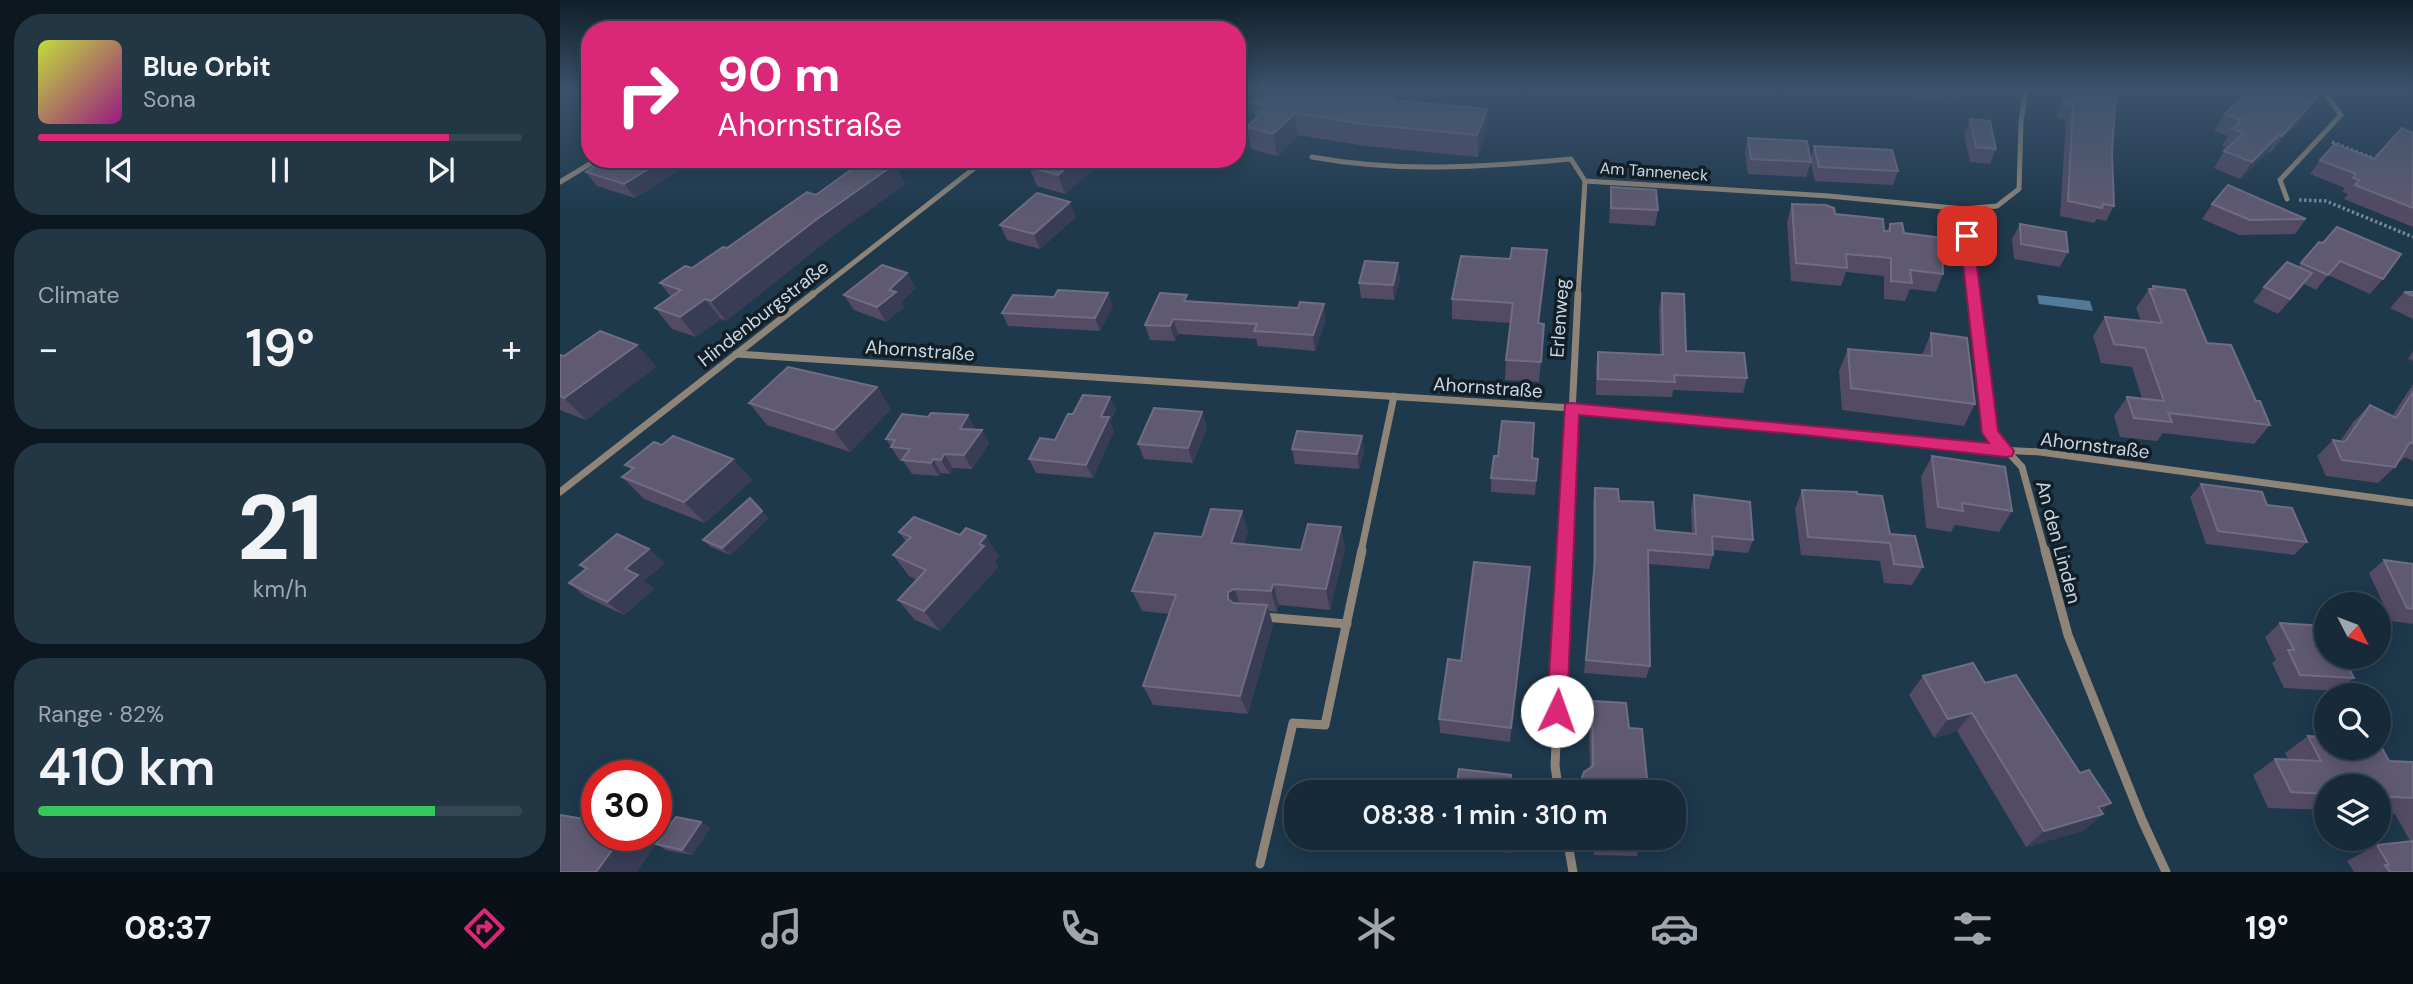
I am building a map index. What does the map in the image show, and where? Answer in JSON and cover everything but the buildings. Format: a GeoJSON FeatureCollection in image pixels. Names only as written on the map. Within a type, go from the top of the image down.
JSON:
{"type":"FeatureCollection","features":[{"type":"Feature","properties":{"kind":"street"},"geometry":{"type":"LineString","coordinates":[[1964,209],[1997,206],[2019,189],[2021,131]]}},
{"type":"Feature","properties":{"kind":"street"},"geometry":{"type":"LineString","coordinates":[[2287,200],[2280,180],[2327,131]]}},
{"type":"Feature","properties":{"kind":"street","name":"Am Tanneneck"},"geometry":{"type":"LineString","coordinates":[[1312,157],[1336,163],[1424,169],[1571,159],[1585,181],[1829,196],[1964,209]]}},
{"type":"Feature","properties":{"kind":"street"},"geometry":{"type":"LineString","coordinates":[[560,182],[583,168]]}},
{"type":"Feature","properties":{"kind":"street","name":"Hindenburgstraße"},"geometry":{"type":"LineString","coordinates":[[560,492],[974,168]]}},
{"type":"Feature","properties":{"kind":"street","name":"Erlenweg"},"geometry":{"type":"LineString","coordinates":[[1557,780],[1555,766],[1571,408],[1585,181]]}},
{"type":"Feature","properties":{"kind":"street","name":"An den Linden"},"geometry":{"type":"LineString","coordinates":[[1964,209],[1990,433],[2022,467],[2068,635],[2142,820],[2166,872]]}},
{"type":"Feature","properties":{"kind":"street","name":"Ahornstraße"},"geometry":{"type":"LineString","coordinates":[[736,354],[1571,408],[1805,429],[2006,451],[2040,452],[2413,503]]}},
{"type":"Feature","properties":{"kind":"street"},"geometry":{"type":"LineString","coordinates":[[1260,864],[1293,723],[1325,726],[1394,396]]}},
{"type":"Feature","properties":{"kind":"street"},"geometry":{"type":"LineString","coordinates":[[1254,617],[1347,624]]}},
{"type":"Feature","properties":{"kind":"street"},"geometry":{"type":"LineString","coordinates":[[1569,850],[1573,872]]}},
{"type":"Feature","properties":{"kind":"path"},"geometry":{"type":"LineString","coordinates":[[2320,138],[2390,164]]}},
{"type":"Feature","properties":{"kind":"path"},"geometry":{"type":"LineString","coordinates":[[2287,200],[2326,201],[2413,237]]}},
{"type":"Feature","properties":{"kind":"water"},"geometry":{"type":"Polygon","coordinates":[[[2037,295],[2090,301],[2093,311],[2039,304],[2037,295]]]}},
{"type":"Feature","properties":{"kind":"route"},"geometry":{"type":"LineString","coordinates":[[1557,711],[1571,408],[1805,429],[2006,451],[1990,433],[1967,236]]}}]}
